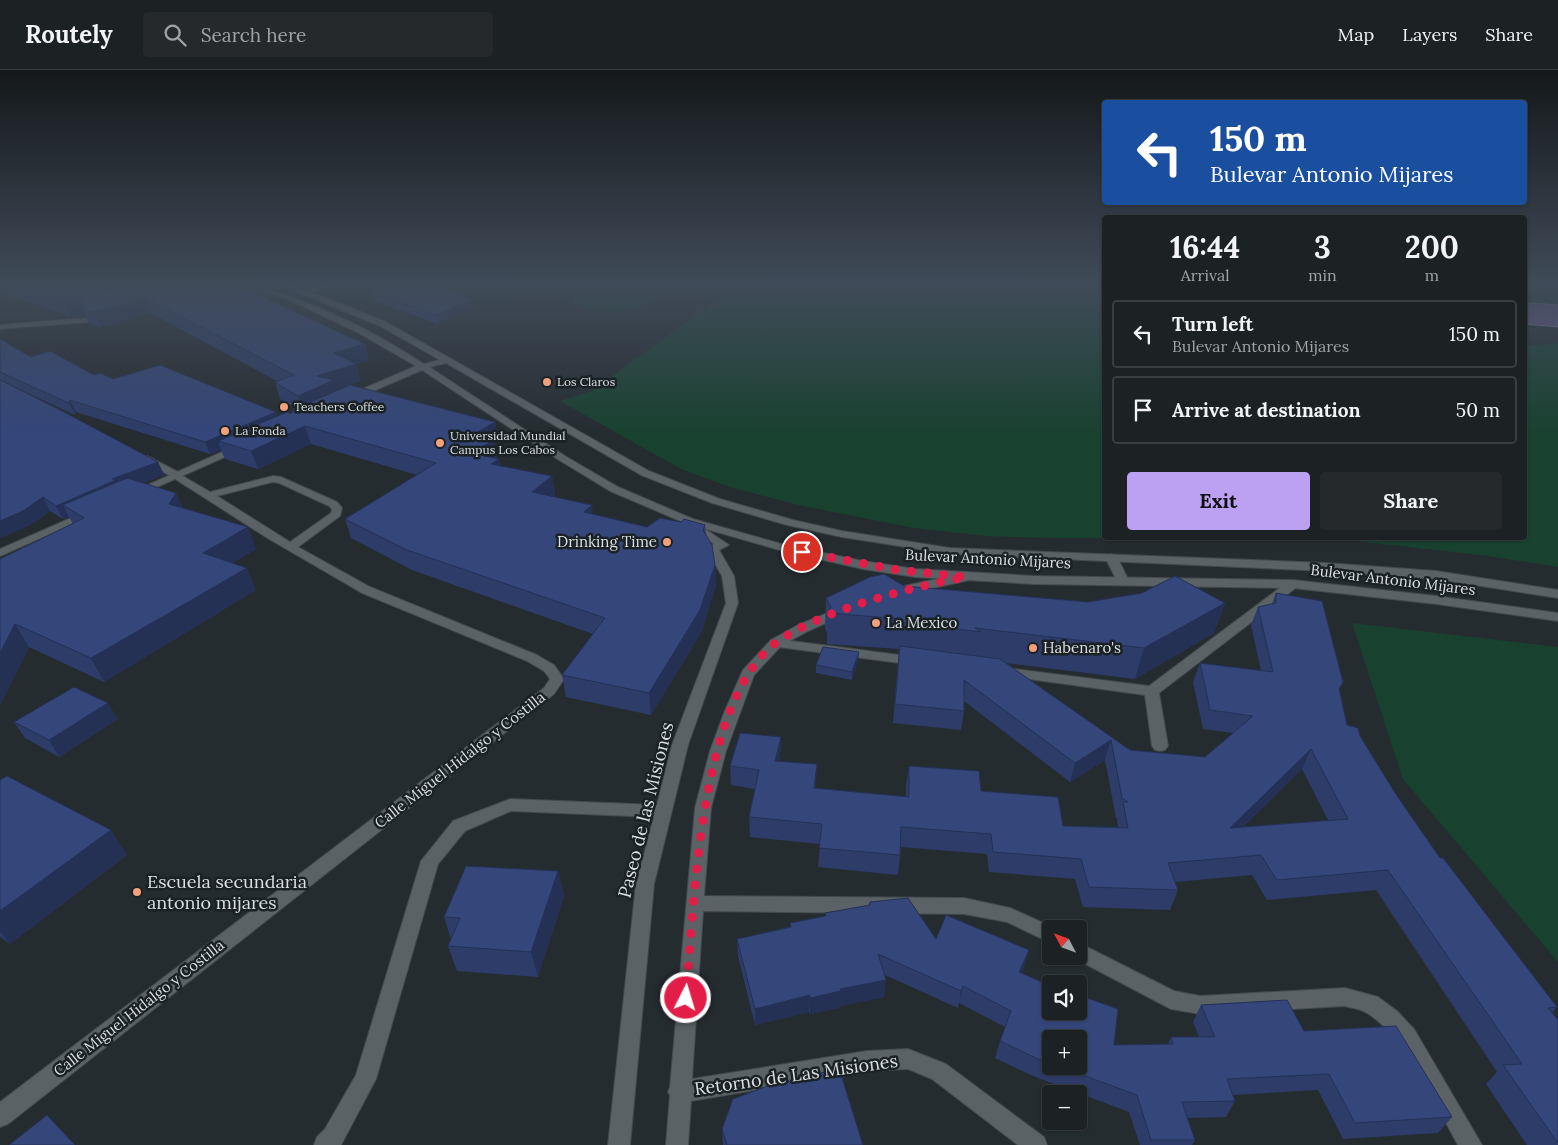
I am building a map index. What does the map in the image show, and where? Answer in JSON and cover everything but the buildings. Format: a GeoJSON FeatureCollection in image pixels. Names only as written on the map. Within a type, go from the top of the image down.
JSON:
{"type":"FeatureCollection","features":[{"type":"Feature","properties":{"kind":"main road","name":"Bulevar Antonio Mijares"},"geometry":{"type":"LineString","coordinates":[[365,333],[402,353],[420,367],[597,479],[639,500],[689,521],[821,556],[916,573],[966,577],[1293,584],[1436,600],[1558,617]]}},
{"type":"Feature","properties":{"kind":"main road","name":"Bulevar Antonio Mijares"},"geometry":{"type":"LineString","coordinates":[[399,333],[645,473],[689,491],[751,512],[842,534],[950,551],[1326,567],[1436,575],[1558,594]]}},
{"type":"Feature","properties":{"kind":"main road"},"geometry":{"type":"LineString","coordinates":[[348,399],[420,367],[447,360]]}},
{"type":"Feature","properties":{"kind":"main road"},"geometry":{"type":"LineString","coordinates":[[123,498],[249,443]]}},
{"type":"Feature","properties":{"kind":"main road","name":"Calle Miguel Hidalgo y Costilla"},"geometry":{"type":"LineString","coordinates":[[0,1116],[542,697],[549,691],[557,679],[549,668],[532,658],[366,590],[290,547],[210,495],[142,456]]}},
{"type":"Feature","properties":{"kind":"main road"},"geometry":{"type":"LineString","coordinates":[[210,495],[273,478],[333,504],[337,508],[336,514],[290,547]]}},
{"type":"Feature","properties":{"kind":"main road"},"geometry":{"type":"LineString","coordinates":[[0,553],[97,510]]}},
{"type":"Feature","properties":{"kind":"main road","name":"Paseo de las Misiones"},"geometry":{"type":"LineString","coordinates":[[619,1145],[644,884],[680,745],[732,603],[728,576],[712,549],[723,544],[689,521]]}},
{"type":"Feature","properties":{"kind":"main road"},"geometry":{"type":"LineString","coordinates":[[1111,557],[1123,581]]}},
{"type":"Feature","properties":{"kind":"main road"},"geometry":{"type":"LineString","coordinates":[[880,598],[932,583],[966,577]]}},
{"type":"Feature","properties":{"kind":"main road"},"geometry":{"type":"LineString","coordinates":[[994,671],[1152,691],[1293,584]]}},
{"type":"Feature","properties":{"kind":"main road"},"geometry":{"type":"LineString","coordinates":[[677,1145],[679,1092],[703,808],[730,713],[748,673],[776,643],[803,628],[854,607]]}},
{"type":"Feature","properties":{"kind":"main road"},"geometry":{"type":"LineString","coordinates":[[776,643],[925,662]]}},
{"type":"Feature","properties":{"kind":"main road"},"geometry":{"type":"LineString","coordinates":[[1152,691],[1160,746]]}},
{"type":"Feature","properties":{"kind":"main road"},"geometry":{"type":"LineString","coordinates":[[325,1145],[333,1136],[365,1079],[430,861],[459,826],[510,805],[664,811]]}},
{"type":"Feature","properties":{"kind":"main road"},"geometry":{"type":"LineString","coordinates":[[694,903],[974,907],[993,909],[1028,922],[1042,931]]}},
{"type":"Feature","properties":{"kind":"main road"},"geometry":{"type":"LineString","coordinates":[[1088,956],[1171,1000],[1200,1005],[1345,997],[1370,1004],[1390,1018],[1407,1036],[1471,1145]]}},
{"type":"Feature","properties":{"kind":"main road","name":"Retorno de Las Misiones"},"geometry":{"type":"LineString","coordinates":[[679,1092],[867,1061],[908,1059],[940,1071],[1036,1145]]}},
{"type":"Feature","properties":{"kind":"green space"},"geometry":{"type":"Polygon","coordinates":[[[671,333],[1102,333],[1102,538],[985,536],[914,528],[798,505],[730,487],[681,469],[560,401],[592,391],[671,333]]]}},
{"type":"Feature","properties":{"kind":"green space"},"geometry":{"type":"Polygon","coordinates":[[[1558,343],[1558,567],[1489,556],[1348,540],[1527,540],[1527,346],[1558,343]]]}},
{"type":"Feature","properties":{"kind":"green space"},"geometry":{"type":"Polygon","coordinates":[[[1352,623],[1558,647],[1558,962],[1403,779],[1352,623]]]}},
{"type":"Feature","properties":{"kind":"place","name":"Los Claros"},"geometry":{"type":"Point","coordinates":[547,382]}},
{"type":"Feature","properties":{"kind":"place","name":"Teachers Coffee"},"geometry":{"type":"Point","coordinates":[284,407]}},
{"type":"Feature","properties":{"kind":"place","name":"La Fonda"},"geometry":{"type":"Point","coordinates":[225,431]}},
{"type":"Feature","properties":{"kind":"place","name":"Universidad Mundial Campus Los Cabos"},"geometry":{"type":"Point","coordinates":[440,443]}},
{"type":"Feature","properties":{"kind":"place","name":"Drinking Time"},"geometry":{"type":"Point","coordinates":[667,542]}},
{"type":"Feature","properties":{"kind":"place","name":"La Mexico"},"geometry":{"type":"Point","coordinates":[876,623]}},
{"type":"Feature","properties":{"kind":"place","name":"Habenaro's"},"geometry":{"type":"Point","coordinates":[1033,648]}},
{"type":"Feature","properties":{"kind":"place","name":"Escuela secundaria antonio mijares"},"geometry":{"type":"Point","coordinates":[137,892]}},
{"type":"Feature","properties":{"kind":"route"},"geometry":{"type":"LineString","coordinates":[[686,998],[703,808],[730,713],[748,673],[776,643],[803,628],[837,613],[897,592],[966,577],[916,573],[863,565],[802,552]]}}]}
